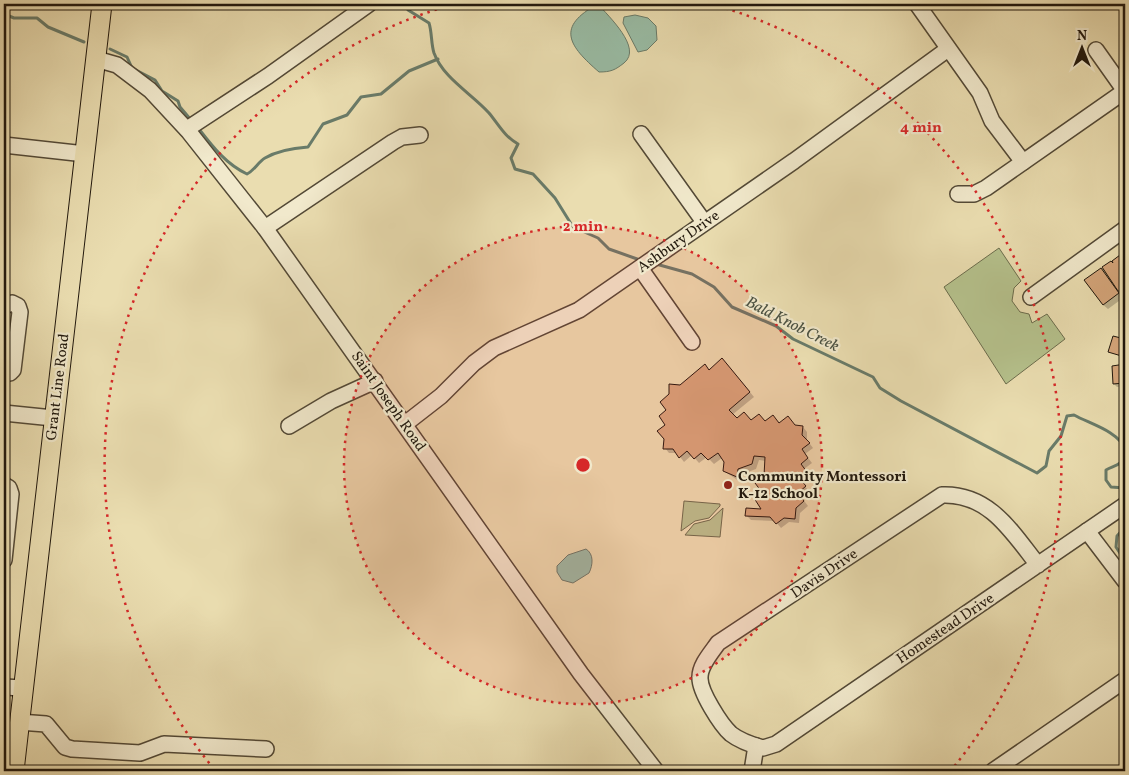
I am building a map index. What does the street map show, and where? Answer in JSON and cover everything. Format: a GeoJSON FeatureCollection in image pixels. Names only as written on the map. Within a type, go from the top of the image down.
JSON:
{"type":"FeatureCollection","features":[{"type":"Feature","properties":{"kind":"main road","name":"Grant Line Road"},"geometry":{"type":"LineString","coordinates":[[14,771],[102,4]]}},
{"type":"Feature","properties":{"kind":"street"},"geometry":{"type":"LineString","coordinates":[[187,129],[268,76],[369,4]]}},
{"type":"Feature","properties":{"kind":"street"},"geometry":{"type":"LineString","coordinates":[[917,4],[980,93],[992,121],[1023,162]]}},
{"type":"Feature","properties":{"kind":"street","name":"Ashbury Drive"},"geometry":{"type":"LineString","coordinates":[[405,424],[436,400],[474,363],[494,348],[579,310],[794,161],[948,49]]}},
{"type":"Feature","properties":{"kind":"street"},"geometry":{"type":"LineString","coordinates":[[958,194],[979,192],[1125,91],[1096,50]]}},
{"type":"Feature","properties":{"kind":"street","name":"Saint Joseph Road"},"geometry":{"type":"LineString","coordinates":[[96,58],[117,66],[150,90],[187,129],[266,228],[591,688],[656,771]]}},
{"type":"Feature","properties":{"kind":"street"},"geometry":{"type":"LineString","coordinates":[[641,134],[704,222]]}},
{"type":"Feature","properties":{"kind":"street"},"geometry":{"type":"LineString","coordinates":[[266,228],[393,142],[402,137],[420,135]]}},
{"type":"Feature","properties":{"kind":"street"},"geometry":{"type":"LineString","coordinates":[[4,145],[85,154]]}},
{"type":"Feature","properties":{"kind":"street"},"geometry":{"type":"LineString","coordinates":[[1031,297],[1125,229]]}},
{"type":"Feature","properties":{"kind":"street"},"geometry":{"type":"LineString","coordinates":[[641,267],[692,342]]}},
{"type":"Feature","properties":{"kind":"street"},"geometry":{"type":"LineString","coordinates":[[4,306],[12,304],[18,306],[20,312],[13,370],[10,373],[4,373]]}},
{"type":"Feature","properties":{"kind":"street"},"geometry":{"type":"LineString","coordinates":[[290,426],[331,402],[375,381]]}},
{"type":"Feature","properties":{"kind":"street"},"geometry":{"type":"LineString","coordinates":[[4,413],[54,418]]}},
{"type":"Feature","properties":{"kind":"street"},"geometry":{"type":"LineString","coordinates":[[4,485],[9,488],[11,494],[4,560]]}},
{"type":"Feature","properties":{"kind":"street","name":"Davis Drive"},"geometry":{"type":"LineString","coordinates":[[759,747],[731,733],[717,716],[701,687],[700,677],[704,664],[718,643],[942,495],[955,494],[984,505],[998,516],[1038,565]]}},
{"type":"Feature","properties":{"kind":"street","name":"Homestead Drive"},"geometry":{"type":"LineString","coordinates":[[759,747],[787,737],[1125,505]]}},
{"type":"Feature","properties":{"kind":"street"},"geometry":{"type":"LineString","coordinates":[[1087,531],[1125,581]]}},
{"type":"Feature","properties":{"kind":"street"},"geometry":{"type":"LineString","coordinates":[[993,771],[1125,680]]}},
{"type":"Feature","properties":{"kind":"street"},"geometry":{"type":"LineString","coordinates":[[4,687],[23,688]]}},
{"type":"Feature","properties":{"kind":"street"},"geometry":{"type":"LineString","coordinates":[[19,722],[46,724],[65,747],[72,749],[140,753],[164,744],[266,749]]}},
{"type":"Feature","properties":{"kind":"street"},"geometry":{"type":"LineString","coordinates":[[752,771],[759,747]]}},
{"type":"Feature","properties":{"kind":"shaded area"},"geometry":{"type":"Polygon","coordinates":[[[598,4],[622,32],[629,49],[629,57],[624,63],[607,72],[599,72],[589,63],[580,54],[571,37],[576,21],[584,12],[598,4]]]}},
{"type":"Feature","properties":{"kind":"shaded area"},"geometry":{"type":"Polygon","coordinates":[[[635,15],[648,18],[656,26],[657,40],[647,50],[638,52],[623,23],[624,17],[635,15]]]}},
{"type":"Feature","properties":{"kind":"shaded area"},"geometry":{"type":"Polygon","coordinates":[[[999,248],[1021,281],[1014,288],[1012,301],[1020,312],[1029,314],[1032,323],[1047,314],[1065,339],[1006,384],[944,287],[999,248]]]}},
{"type":"Feature","properties":{"kind":"shaded area"},"geometry":{"type":"Polygon","coordinates":[[[684,501],[720,504],[720,506],[709,518],[695,521],[681,531],[684,501]]]}},
{"type":"Feature","properties":{"kind":"shaded area"},"geometry":{"type":"Polygon","coordinates":[[[723,508],[720,537],[685,535],[694,524],[710,520],[723,508]]]}},
{"type":"Feature","properties":{"kind":"shaded area"},"geometry":{"type":"Polygon","coordinates":[[[586,549],[589,551],[592,560],[589,573],[573,583],[562,580],[557,572],[557,566],[568,555],[586,549]]]}},
{"type":"Feature","properties":{"kind":"building"},"geometry":{"type":"Polygon","coordinates":[[[1120,255],[1125,263],[1125,289],[1122,292],[1118,291],[1102,267],[1111,261],[1113,263],[1112,261],[1120,255]]]}},
{"type":"Feature","properties":{"kind":"building"},"geometry":{"type":"Polygon","coordinates":[[[1101,268],[1119,293],[1103,305],[1084,280],[1101,268]]]}},
{"type":"Feature","properties":{"kind":"building"},"geometry":{"type":"Polygon","coordinates":[[[1113,336],[1125,339],[1125,357],[1108,352],[1113,336]]]}},
{"type":"Feature","properties":{"kind":"building"},"geometry":{"type":"Polygon","coordinates":[[[722,358],[750,392],[729,410],[737,418],[744,412],[751,420],[759,414],[765,421],[773,415],[779,423],[788,416],[795,425],[803,426],[802,435],[810,443],[802,449],[808,458],[801,464],[807,472],[799,478],[806,486],[798,493],[804,501],[796,508],[795,519],[784,518],[776,524],[770,517],[745,516],[746,508],[761,509],[754,498],[761,491],[755,483],[764,476],[765,457],[754,456],[752,464],[738,469],[737,477],[723,471],[724,462],[718,453],[708,460],[701,453],[694,459],[687,451],[679,458],[673,449],[663,449],[664,439],[657,431],[665,425],[659,416],[666,410],[660,402],[669,394],[669,384],[680,385],[705,364],[709,370],[722,358]]]}},
{"type":"Feature","properties":{"kind":"building"},"geometry":{"type":"Polygon","coordinates":[[[1125,364],[1125,383],[1113,384],[1112,366],[1125,364]]]}},
{"type":"Feature","properties":{"kind":"waterway","name":"Bald Knob Creek"},"geometry":{"type":"LineString","coordinates":[[404,4],[408,10],[429,23],[434,53],[444,70],[489,113],[505,134],[518,144],[511,158],[515,169],[533,174],[555,198],[573,227],[598,238],[609,249],[640,260]]}},
{"type":"Feature","properties":{"kind":"waterway"},"geometry":{"type":"LineString","coordinates":[[4,14],[14,18],[37,18],[48,27],[84,42]]}},
{"type":"Feature","properties":{"kind":"waterway"},"geometry":{"type":"LineString","coordinates":[[110,49],[127,57],[132,68],[155,80],[162,91],[178,101],[180,107],[191,120]]}},
{"type":"Feature","properties":{"kind":"waterway"},"geometry":{"type":"LineString","coordinates":[[199,129],[226,160],[247,174],[263,160],[275,153],[308,147],[323,124],[347,115],[361,97],[381,94],[409,71],[438,59]]}},
{"type":"Feature","properties":{"kind":"waterway","name":"Bald Knob Creek"},"geometry":{"type":"LineString","coordinates":[[656,264],[692,274],[714,287],[732,307],[776,326],[793,339],[873,377],[880,388],[901,401],[1037,473],[1046,466],[1049,451],[1061,436],[1067,416],[1074,415],[1103,429],[1116,437],[1125,449]]}},
{"type":"Feature","properties":{"kind":"waterway","name":"Bald Knob Creek"},"geometry":{"type":"LineString","coordinates":[[1125,454],[1118,465],[1106,470],[1106,480],[1111,487],[1125,488]]}},
{"type":"Feature","properties":{"kind":"waterway","name":"Bald Knob Creek"},"geometry":{"type":"LineString","coordinates":[[1125,527],[1117,536],[1116,547],[1125,561]]}},
{"type":"Feature","properties":{"kind":"place","name":"Community Montessori K-12 School"},"geometry":{"type":"Point","coordinates":[728,485]}}]}
